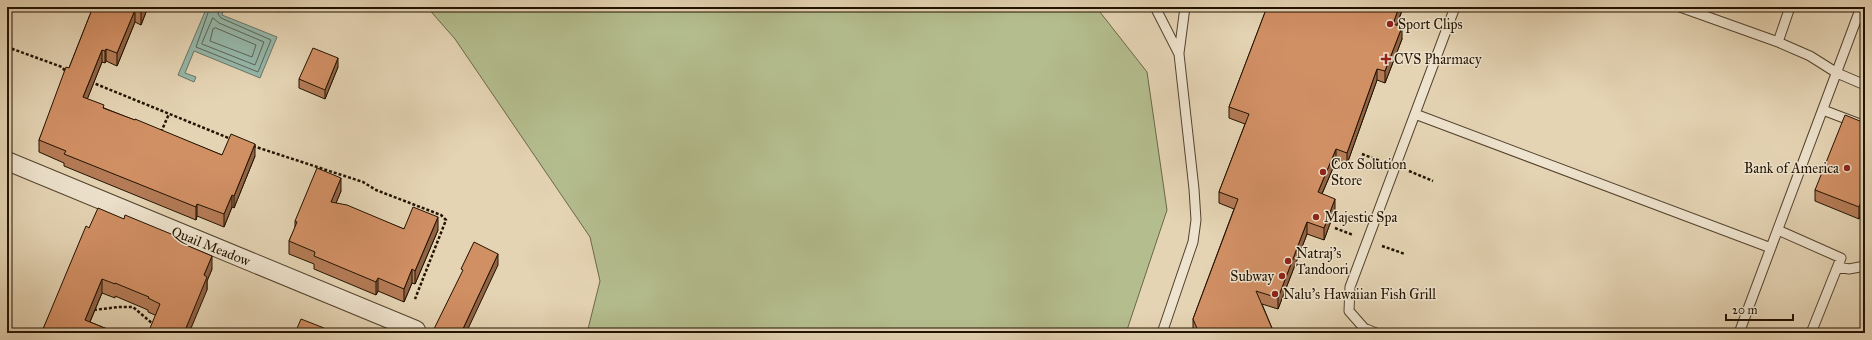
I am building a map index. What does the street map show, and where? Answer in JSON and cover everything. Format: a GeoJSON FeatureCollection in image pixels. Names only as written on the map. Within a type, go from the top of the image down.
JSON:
{"type":"FeatureCollection","features":[{"type":"Feature","properties":{"kind":"street","name":"Quail Meadow"},"geometry":{"type":"LineString","coordinates":[[7,161],[416,330]]}},
{"type":"Feature","properties":{"kind":"lane"},"geometry":{"type":"LineString","coordinates":[[1155,7],[1179,54]]}},
{"type":"Feature","properties":{"kind":"lane"},"geometry":{"type":"LineString","coordinates":[[1162,333],[1193,242],[1196,220],[1179,54],[1185,7]]}},
{"type":"Feature","properties":{"kind":"lane"},"geometry":{"type":"LineString","coordinates":[[1376,333],[1364,328],[1349,311],[1350,287],[1455,7]]}},
{"type":"Feature","properties":{"kind":"lane"},"geometry":{"type":"LineString","coordinates":[[1680,7],[1778,42],[1810,56],[1837,73],[1865,85]]}},
{"type":"Feature","properties":{"kind":"lane"},"geometry":{"type":"LineString","coordinates":[[1778,42],[1790,7]]}},
{"type":"Feature","properties":{"kind":"lane"},"geometry":{"type":"LineString","coordinates":[[1739,333],[1861,7]]}},
{"type":"Feature","properties":{"kind":"lane"},"geometry":{"type":"LineString","coordinates":[[1823,110],[1865,126]]}},
{"type":"Feature","properties":{"kind":"lane"},"geometry":{"type":"LineString","coordinates":[[1415,114],[1771,248]]}},
{"type":"Feature","properties":{"kind":"lane"},"geometry":{"type":"LineString","coordinates":[[1778,230],[1841,258],[1811,333]]}},
{"type":"Feature","properties":{"kind":"lane"},"geometry":{"type":"LineString","coordinates":[[1838,267],[1849,269],[1865,266]]}},
{"type":"Feature","properties":{"kind":"path"},"geometry":{"type":"LineString","coordinates":[[7,47],[62,67],[69,75]]}},
{"type":"Feature","properties":{"kind":"path"},"geometry":{"type":"LineString","coordinates":[[83,80],[239,142]]}},
{"type":"Feature","properties":{"kind":"path"},"geometry":{"type":"LineString","coordinates":[[160,134],[169,114]]}},
{"type":"Feature","properties":{"kind":"path"},"geometry":{"type":"LineString","coordinates":[[246,144],[363,182],[376,190],[441,215],[446,220],[415,299]]}},
{"type":"Feature","properties":{"kind":"path"},"geometry":{"type":"LineString","coordinates":[[1362,154],[1383,162]]}},
{"type":"Feature","properties":{"kind":"path"},"geometry":{"type":"LineString","coordinates":[[1408,171],[1433,181]]}},
{"type":"Feature","properties":{"kind":"path"},"geometry":{"type":"LineString","coordinates":[[1335,228],[1357,236]]}},
{"type":"Feature","properties":{"kind":"path"},"geometry":{"type":"LineString","coordinates":[[1382,245],[1405,254]]}},
{"type":"Feature","properties":{"kind":"path"},"geometry":{"type":"LineString","coordinates":[[94,310],[133,307],[156,326]]}},
{"type":"Feature","properties":{"kind":"green space"},"geometry":{"type":"Polygon","coordinates":[[[427,7],[1096,7],[1147,72],[1167,210],[1126,333],[587,333],[600,281],[590,237],[455,39],[427,7]]]}},
{"type":"Feature","properties":{"kind":"water"},"geometry":{"type":"Polygon","coordinates":[[[207,7],[224,8],[222,15],[277,37],[260,78],[194,51],[185,73],[196,77],[194,82],[178,75],[207,7]]]}},
{"type":"Feature","properties":{"kind":"building"},"geometry":{"type":"Polygon","coordinates":[[[93,7],[143,7],[141,12],[135,10],[117,53],[106,49],[105,51],[102,50],[83,97],[104,105],[103,108],[135,119],[222,155],[231,134],[255,144],[234,196],[232,195],[224,214],[197,204],[196,207],[64,154],[66,151],[39,140],[66,67],[69,68],[93,7]]]}},
{"type":"Feature","properties":{"kind":"building"},"geometry":{"type":"Polygon","coordinates":[[[1267,7],[1399,7],[1393,24],[1402,27],[1385,71],[1377,69],[1347,153],[1336,149],[1318,192],[1335,199],[1324,228],[1307,222],[1278,298],[1256,291],[1274,333],[1199,333],[1193,319],[1238,199],[1219,192],[1249,114],[1229,107],[1267,7]]]}},
{"type":"Feature","properties":{"kind":"building"},"geometry":{"type":"Polygon","coordinates":[[[313,48],[338,58],[325,90],[299,79],[313,48]]]}},
{"type":"Feature","properties":{"kind":"building","name":"Bank of America"},"geometry":{"type":"Polygon","coordinates":[[[1845,115],[1865,123],[1865,192],[1859,207],[1815,190],[1845,115]]]}},
{"type":"Feature","properties":{"kind":"building"},"geometry":{"type":"Polygon","coordinates":[[[317,168],[341,178],[331,202],[347,205],[404,229],[413,207],[438,217],[415,271],[412,269],[404,289],[378,278],[376,282],[314,256],[315,252],[289,241],[297,222],[295,221],[317,168]]]}},
{"type":"Feature","properties":{"kind":"building"},"geometry":{"type":"Polygon","coordinates":[[[98,208],[124,219],[125,215],[188,241],[186,245],[212,256],[204,275],[207,277],[184,333],[148,333],[160,304],[148,298],[149,297],[102,279],[85,320],[117,333],[44,333],[45,331],[43,329],[86,226],[89,228],[98,208]]]}},
{"type":"Feature","properties":{"kind":"building"},"geometry":{"type":"Polygon","coordinates":[[[474,242],[498,254],[461,333],[432,333],[463,270],[461,269],[474,242]]]}},
{"type":"Feature","properties":{"kind":"building"},"geometry":{"type":"Polygon","coordinates":[[[301,319],[324,328],[322,333],[295,333],[301,319]]]}},
{"type":"Feature","properties":{"kind":"place","name":"Sport Clips"},"geometry":{"type":"Point","coordinates":[1390,24]}},
{"type":"Feature","properties":{"kind":"place","name":"CVS Pharmacy"},"geometry":{"type":"Point","coordinates":[1386,59]}},
{"type":"Feature","properties":{"kind":"place","name":"Bank of America"},"geometry":{"type":"Point","coordinates":[1847,168]}},
{"type":"Feature","properties":{"kind":"place","name":"Cox Solution Store"},"geometry":{"type":"Point","coordinates":[1323,172]}},
{"type":"Feature","properties":{"kind":"place","name":"Majestic Spa"},"geometry":{"type":"Point","coordinates":[1316,217]}},
{"type":"Feature","properties":{"kind":"place","name":"Natraj's Tandoori"},"geometry":{"type":"Point","coordinates":[1288,261]}},
{"type":"Feature","properties":{"kind":"place","name":"Subway"},"geometry":{"type":"Point","coordinates":[1282,276]}},
{"type":"Feature","properties":{"kind":"place","name":"Nalu's Hawaiian Fish Grill"},"geometry":{"type":"Point","coordinates":[1275,294]}}]}
